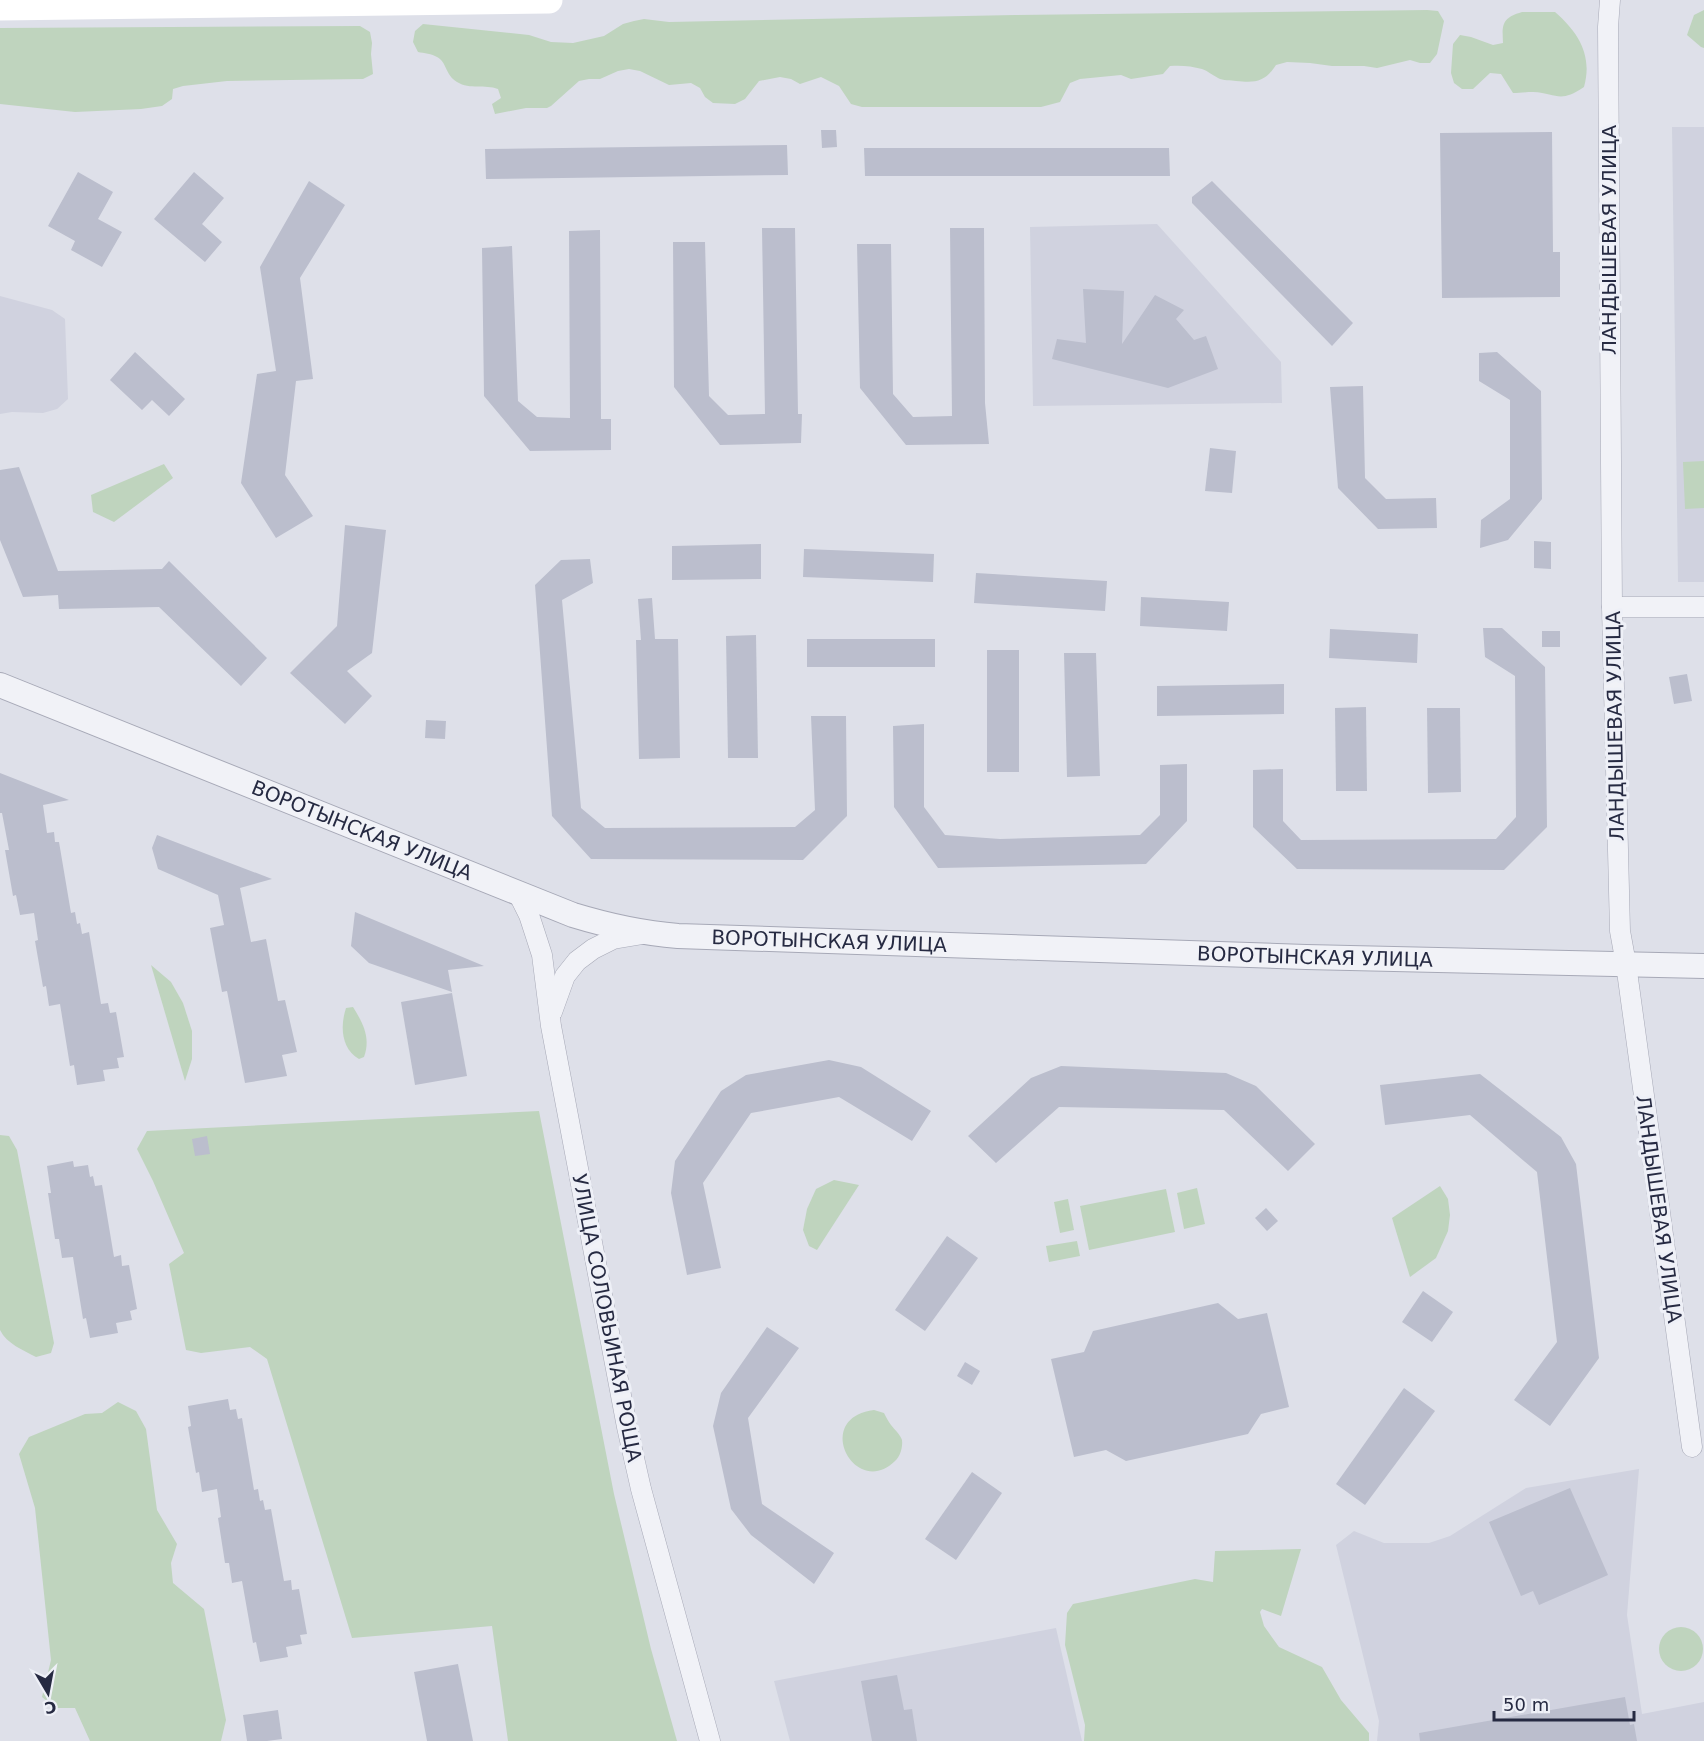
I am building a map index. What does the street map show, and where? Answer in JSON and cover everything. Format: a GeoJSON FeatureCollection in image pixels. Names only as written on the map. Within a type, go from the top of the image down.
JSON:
{"type":"FeatureCollection","features":[{"type":"Feature","properties":{"kind":"main road"},"geometry":{"type":"LineString","coordinates":[[0,7],[549,0]]}},
{"type":"Feature","properties":{"kind":"street","name":"ЛАНДЫШЕВАЯ УЛИЦА"},"geometry":{"type":"LineString","coordinates":[[1611,0],[1608,27],[1612,607],[1620,932],[1692,1447]]}},
{"type":"Feature","properties":{"kind":"street"},"geometry":{"type":"LineString","coordinates":[[1612,607],[1704,607]]}},
{"type":"Feature","properties":{"kind":"street","name":"ВОРОТЫНСКАЯ УЛИЦА"},"geometry":{"type":"LineString","coordinates":[[0,685],[573,915],[614,927],[647,933],[1282,956],[1704,966]]}},
{"type":"Feature","properties":{"kind":"street","name":"УЛИЦА СОЛОВЬИНАЯ РОЩА"},"geometry":{"type":"LineString","coordinates":[[518,893],[529,915],[542,955],[550,1017],[627,1427],[641,1489],[710,1741]]}},
{"type":"Feature","properties":{"kind":"street"},"geometry":{"type":"LineString","coordinates":[[550,1017],[565,976],[577,961],[592,949],[613,939],[647,933]]}},
{"type":"Feature","properties":{"kind":"shaded area"},"geometry":{"type":"Polygon","coordinates":[[[1672,127],[1704,127],[1704,582],[1678,582],[1672,127]]]}},
{"type":"Feature","properties":{"kind":"shaded area"},"geometry":{"type":"Polygon","coordinates":[[[1157,224],[1281,362],[1282,403],[1033,406],[1030,227],[1157,224]]]}},
{"type":"Feature","properties":{"kind":"shaded area"},"geometry":{"type":"Polygon","coordinates":[[[0,296],[52,310],[65,319],[68,399],[57,409],[43,413],[0,414],[0,296]]]}},
{"type":"Feature","properties":{"kind":"shaded area"},"geometry":{"type":"Polygon","coordinates":[[[1639,1469],[1627,1615],[1642,1714],[1704,1702],[1704,1741],[1377,1741],[1379,1721],[1336,1545],[1354,1531],[1384,1543],[1429,1543],[1450,1536],[1526,1488],[1639,1469]]]}},
{"type":"Feature","properties":{"kind":"shaded area"},"geometry":{"type":"Polygon","coordinates":[[[1056,1628],[1082,1741],[790,1741],[774,1681],[1056,1628]]]}},
{"type":"Feature","properties":{"kind":"green space"},"geometry":{"type":"Polygon","coordinates":[[[1704,10],[1704,48],[1687,35],[1694,15],[1704,10]]]}},
{"type":"Feature","properties":{"kind":"green space"},"geometry":{"type":"Polygon","coordinates":[[[1438,11],[1444,21],[1437,54],[1430,63],[1410,60],[1377,68],[1287,62],[1276,65],[1264,78],[1249,82],[1222,80],[1194,67],[1170,66],[1163,74],[1131,79],[1121,75],[1080,79],[1070,83],[1060,102],[1041,107],[862,107],[851,104],[839,86],[821,77],[800,84],[780,77],[759,81],[745,99],[735,104],[713,103],[705,97],[700,88],[691,83],[669,85],[640,71],[629,69],[600,79],[579,81],[547,108],[526,108],[495,114],[492,104],[501,98],[498,89],[467,86],[457,82],[450,76],[440,59],[418,52],[413,42],[415,31],[423,24],[529,35],[551,42],[573,43],[604,36],[623,24],[644,19],[669,22],[1438,11]]]}},
{"type":"Feature","properties":{"kind":"green space"},"geometry":{"type":"Polygon","coordinates":[[[1522,12],[1555,12],[1577,36],[1585,54],[1584,87],[1563,96],[1533,92],[1513,93],[1501,74],[1490,73],[1473,89],[1462,89],[1454,83],[1451,73],[1453,44],[1460,35],[1493,45],[1503,43],[1503,26],[1507,19],[1522,12]]]}},
{"type":"Feature","properties":{"kind":"green space"},"geometry":{"type":"Polygon","coordinates":[[[360,26],[370,32],[372,43],[373,74],[363,79],[227,81],[183,86],[173,89],[172,99],[162,106],[141,109],[75,112],[0,104],[0,28],[360,26]]]}},
{"type":"Feature","properties":{"kind":"green space"},"geometry":{"type":"Polygon","coordinates":[[[1704,461],[1704,508],[1685,509],[1683,462],[1704,461]]]}},
{"type":"Feature","properties":{"kind":"green space"},"geometry":{"type":"Polygon","coordinates":[[[164,464],[173,478],[114,522],[93,512],[91,495],[164,464]]]}},
{"type":"Feature","properties":{"kind":"green space"},"geometry":{"type":"Polygon","coordinates":[[[151,965],[171,982],[183,1003],[192,1031],[192,1059],[185,1081],[151,965]]]}},
{"type":"Feature","properties":{"kind":"green space"},"geometry":{"type":"Polygon","coordinates":[[[353,1007],[363,1025],[367,1043],[364,1057],[359,1059],[353,1055],[345,1043],[343,1029],[346,1008],[353,1007]]]}},
{"type":"Feature","properties":{"kind":"green space"},"geometry":{"type":"Polygon","coordinates":[[[539,1111],[614,1494],[651,1649],[677,1741],[508,1741],[492,1626],[352,1638],[267,1359],[250,1347],[201,1353],[186,1350],[169,1264],[184,1253],[137,1149],[147,1131],[539,1111]]]}},
{"type":"Feature","properties":{"kind":"green space"},"geometry":{"type":"Polygon","coordinates":[[[0,1135],[9,1136],[17,1150],[54,1343],[51,1353],[36,1357],[11,1343],[0,1330],[0,1135]]]}},
{"type":"Feature","properties":{"kind":"green space"},"geometry":{"type":"Polygon","coordinates":[[[834,1180],[859,1185],[817,1250],[809,1246],[803,1230],[807,1209],[816,1189],[834,1180]]]}},
{"type":"Feature","properties":{"kind":"green space"},"geometry":{"type":"Polygon","coordinates":[[[1440,1186],[1448,1199],[1450,1215],[1448,1231],[1436,1258],[1410,1277],[1392,1218],[1440,1186]]]}},
{"type":"Feature","properties":{"kind":"green space"},"geometry":{"type":"Polygon","coordinates":[[[1197,1188],[1205,1224],[1184,1229],[1177,1193],[1197,1188]]]}},
{"type":"Feature","properties":{"kind":"green space"},"geometry":{"type":"Polygon","coordinates":[[[1166,1189],[1175,1232],[1089,1250],[1080,1206],[1166,1189]]]}},
{"type":"Feature","properties":{"kind":"green space"},"geometry":{"type":"Polygon","coordinates":[[[1068,1199],[1074,1230],[1060,1233],[1054,1202],[1068,1199]]]}},
{"type":"Feature","properties":{"kind":"green space"},"geometry":{"type":"Polygon","coordinates":[[[1077,1241],[1080,1256],[1049,1262],[1046,1246],[1077,1241]]]}},
{"type":"Feature","properties":{"kind":"green space"},"geometry":{"type":"Polygon","coordinates":[[[118,1402],[136,1411],[146,1429],[157,1510],[177,1544],[171,1563],[173,1583],[204,1609],[226,1720],[221,1741],[90,1741],[75,1708],[56,1708],[42,1697],[51,1660],[35,1508],[19,1454],[29,1437],[85,1414],[102,1413],[118,1402]]]}},
{"type":"Feature","properties":{"kind":"green space"},"geometry":{"type":"Polygon","coordinates":[[[874,1410],[884,1413],[901,1438],[902,1446],[895,1461],[880,1470],[866,1471],[855,1464],[846,1453],[843,1440],[845,1427],[855,1416],[874,1410]]]}},
{"type":"Feature","properties":{"kind":"green space"},"geometry":{"type":"Polygon","coordinates":[[[1301,1549],[1281,1616],[1262,1609],[1260,1612],[1264,1626],[1279,1647],[1322,1667],[1341,1700],[1369,1733],[1369,1741],[1084,1741],[1085,1725],[1065,1645],[1067,1613],[1073,1604],[1195,1579],[1213,1582],[1215,1551],[1301,1549]]]}},
{"type":"Feature","properties":{"kind":"green space"},"geometry":{"type":"Polygon","coordinates":[[[1681,1627],[1696,1634],[1703,1649],[1696,1664],[1681,1671],[1666,1664],[1659,1649],[1666,1634],[1681,1627]]]}},
{"type":"Feature","properties":{"kind":"building"},"geometry":{"type":"Polygon","coordinates":[[[821,130],[836,130],[837,147],[822,148],[821,130]]]}},
{"type":"Feature","properties":{"kind":"building"},"geometry":{"type":"Polygon","coordinates":[[[1552,132],[1553,252],[1560,252],[1560,297],[1442,298],[1440,133],[1552,132]]]}},
{"type":"Feature","properties":{"kind":"building"},"geometry":{"type":"Polygon","coordinates":[[[787,145],[788,175],[486,179],[485,149],[787,145]]]}},
{"type":"Feature","properties":{"kind":"building"},"geometry":{"type":"Polygon","coordinates":[[[864,148],[1169,148],[1170,176],[865,176],[864,148]]]}},
{"type":"Feature","properties":{"kind":"building"},"geometry":{"type":"Polygon","coordinates":[[[78,172],[113,192],[98,219],[122,232],[102,267],[71,250],[75,241],[48,226],[78,172]]]}},
{"type":"Feature","properties":{"kind":"building"},"geometry":{"type":"Polygon","coordinates":[[[194,172],[224,198],[202,224],[222,242],[205,262],[154,219],[194,172]]]}},
{"type":"Feature","properties":{"kind":"building"},"geometry":{"type":"Polygon","coordinates":[[[309,181],[345,205],[300,278],[313,379],[296,381],[285,475],[313,516],[276,538],[241,483],[257,374],[276,371],[260,267],[309,181]]]}},
{"type":"Feature","properties":{"kind":"building"},"geometry":{"type":"Polygon","coordinates":[[[1212,181],[1353,323],[1332,346],[1192,203],[1192,197],[1212,181]]]}},
{"type":"Feature","properties":{"kind":"building"},"geometry":{"type":"Polygon","coordinates":[[[762,228],[795,228],[798,414],[802,414],[801,443],[720,445],[674,387],[673,242],[705,242],[709,396],[728,415],[765,414],[762,228]]]}},
{"type":"Feature","properties":{"kind":"building"},"geometry":{"type":"Polygon","coordinates":[[[950,228],[984,228],[985,403],[989,444],[906,445],[860,388],[857,244],[891,244],[893,394],[913,417],[952,416],[950,228]]]}},
{"type":"Feature","properties":{"kind":"building"},"geometry":{"type":"Polygon","coordinates":[[[600,230],[601,419],[611,419],[611,450],[530,451],[484,396],[482,248],[512,246],[518,401],[537,417],[570,418],[569,231],[600,230]]]}},
{"type":"Feature","properties":{"kind":"building"},"geometry":{"type":"Polygon","coordinates":[[[1083,289],[1124,291],[1122,344],[1155,295],[1184,310],[1176,319],[1194,340],[1206,336],[1218,369],[1168,388],[1052,359],[1057,339],[1086,343],[1083,289]]]}},
{"type":"Feature","properties":{"kind":"building"},"geometry":{"type":"Polygon","coordinates":[[[135,352],[185,399],[169,416],[152,400],[142,410],[110,380],[135,352]]]}},
{"type":"Feature","properties":{"kind":"building"},"geometry":{"type":"Polygon","coordinates":[[[1497,352],[1541,391],[1542,499],[1508,540],[1480,548],[1481,520],[1510,499],[1510,400],[1479,381],[1479,353],[1497,352]]]}},
{"type":"Feature","properties":{"kind":"building"},"geometry":{"type":"Polygon","coordinates":[[[1363,386],[1365,478],[1386,499],[1436,498],[1437,528],[1378,529],[1338,488],[1330,387],[1363,386]]]}},
{"type":"Feature","properties":{"kind":"building"},"geometry":{"type":"Polygon","coordinates":[[[1210,448],[1236,451],[1232,493],[1205,491],[1210,448]]]}},
{"type":"Feature","properties":{"kind":"building"},"geometry":{"type":"Polygon","coordinates":[[[19,467],[58,571],[162,569],[169,561],[267,658],[241,686],[159,607],[59,609],[58,595],[23,597],[0,540],[0,470],[19,467]]]}},
{"type":"Feature","properties":{"kind":"building"},"geometry":{"type":"Polygon","coordinates":[[[345,525],[386,530],[372,653],[347,671],[372,696],[345,724],[290,673],[337,626],[345,525]]]}},
{"type":"Feature","properties":{"kind":"building"},"geometry":{"type":"Polygon","coordinates":[[[1534,541],[1551,542],[1551,569],[1534,568],[1534,541]]]}},
{"type":"Feature","properties":{"kind":"building"},"geometry":{"type":"Polygon","coordinates":[[[761,544],[761,579],[672,580],[672,546],[761,544]]]}},
{"type":"Feature","properties":{"kind":"building"},"geometry":{"type":"Polygon","coordinates":[[[804,549],[934,554],[933,582],[803,577],[804,549]]]}},
{"type":"Feature","properties":{"kind":"building"},"geometry":{"type":"Polygon","coordinates":[[[590,559],[593,583],[562,600],[581,808],[605,828],[795,827],[815,810],[811,716],[846,716],[847,816],[803,860],[591,859],[552,816],[535,585],[561,560],[590,559]]]}},
{"type":"Feature","properties":{"kind":"building"},"geometry":{"type":"Polygon","coordinates":[[[976,573],[1107,581],[1105,611],[974,603],[976,573]]]}},
{"type":"Feature","properties":{"kind":"building"},"geometry":{"type":"Polygon","coordinates":[[[1141,597],[1229,602],[1227,631],[1140,626],[1141,597]]]}},
{"type":"Feature","properties":{"kind":"building"},"geometry":{"type":"Polygon","coordinates":[[[652,598],[655,639],[678,639],[680,758],[639,759],[636,640],[641,640],[638,599],[652,598]]]}},
{"type":"Feature","properties":{"kind":"building"},"geometry":{"type":"Polygon","coordinates":[[[1483,628],[1502,628],[1545,667],[1547,827],[1504,870],[1297,869],[1253,827],[1253,770],[1283,769],[1283,821],[1301,840],[1496,839],[1516,817],[1515,676],[1485,657],[1483,628]]]}},
{"type":"Feature","properties":{"kind":"building"},"geometry":{"type":"Polygon","coordinates":[[[1330,629],[1418,634],[1417,663],[1329,658],[1330,629]]]}},
{"type":"Feature","properties":{"kind":"building"},"geometry":{"type":"Polygon","coordinates":[[[1542,631],[1560,631],[1560,647],[1542,647],[1542,631]]]}},
{"type":"Feature","properties":{"kind":"building"},"geometry":{"type":"Polygon","coordinates":[[[756,635],[758,758],[728,758],[726,636],[756,635]]]}},
{"type":"Feature","properties":{"kind":"building"},"geometry":{"type":"Polygon","coordinates":[[[807,639],[935,639],[935,667],[807,667],[807,639]]]}},
{"type":"Feature","properties":{"kind":"building"},"geometry":{"type":"Polygon","coordinates":[[[987,650],[1019,650],[1019,772],[987,772],[987,650]]]}},
{"type":"Feature","properties":{"kind":"building"},"geometry":{"type":"Polygon","coordinates":[[[1064,653],[1096,653],[1100,776],[1067,777],[1064,653]]]}},
{"type":"Feature","properties":{"kind":"building"},"geometry":{"type":"Polygon","coordinates":[[[1687,674],[1692,701],[1674,704],[1669,677],[1687,674]]]}},
{"type":"Feature","properties":{"kind":"building"},"geometry":{"type":"Polygon","coordinates":[[[1284,684],[1284,714],[1157,716],[1157,686],[1284,684]]]}},
{"type":"Feature","properties":{"kind":"building"},"geometry":{"type":"Polygon","coordinates":[[[1366,707],[1367,791],[1336,791],[1335,708],[1366,707]]]}},
{"type":"Feature","properties":{"kind":"building"},"geometry":{"type":"Polygon","coordinates":[[[1427,708],[1460,708],[1461,792],[1428,793],[1427,708]]]}},
{"type":"Feature","properties":{"kind":"building"},"geometry":{"type":"Polygon","coordinates":[[[426,720],[446,721],[445,739],[425,738],[426,720]]]}},
{"type":"Feature","properties":{"kind":"building"},"geometry":{"type":"Polygon","coordinates":[[[924,724],[924,807],[945,835],[1000,839],[1140,835],[1160,815],[1160,765],[1187,764],[1187,821],[1146,864],[938,868],[894,807],[893,726],[924,724]]]}},
{"type":"Feature","properties":{"kind":"building"},"geometry":{"type":"Polygon","coordinates":[[[0,773],[69,800],[43,805],[47,833],[54,832],[55,842],[59,842],[71,913],[75,912],[82,934],[89,932],[101,1004],[108,1003],[110,1013],[116,1012],[124,1057],[117,1058],[119,1068],[103,1070],[105,1081],[77,1085],[74,1065],[70,1066],[60,1004],[49,1006],[46,986],[43,987],[35,941],[38,940],[34,913],[20,915],[16,895],[13,896],[5,850],[9,850],[2,813],[0,813],[0,773]]]}},
{"type":"Feature","properties":{"kind":"building"},"geometry":{"type":"Polygon","coordinates":[[[157,835],[272,879],[240,888],[251,942],[266,939],[278,1001],[285,1000],[297,1052],[282,1055],[287,1076],[245,1083],[227,991],[222,992],[210,928],[224,925],[218,895],[158,869],[152,848],[157,835]]]}},
{"type":"Feature","properties":{"kind":"building"},"geometry":{"type":"Polygon","coordinates":[[[355,912],[484,966],[448,970],[452,992],[369,963],[351,946],[355,912]]]}},
{"type":"Feature","properties":{"kind":"building"},"geometry":{"type":"Polygon","coordinates":[[[452,993],[467,1076],[415,1085],[401,1002],[452,993]]]}},
{"type":"Feature","properties":{"kind":"building"},"geometry":{"type":"Polygon","coordinates":[[[829,1060],[861,1067],[931,1111],[912,1141],[839,1097],[751,1113],[703,1183],[721,1268],[687,1275],[671,1193],[675,1161],[721,1091],[746,1075],[829,1060]]]}},
{"type":"Feature","properties":{"kind":"building"},"geometry":{"type":"Polygon","coordinates":[[[1061,1066],[1226,1073],[1256,1086],[1315,1144],[1288,1171],[1224,1110],[1059,1107],[996,1163],[968,1136],[1031,1078],[1061,1066]]]}},
{"type":"Feature","properties":{"kind":"building"},"geometry":{"type":"Polygon","coordinates":[[[1480,1074],[1561,1137],[1576,1164],[1599,1358],[1550,1426],[1514,1400],[1557,1342],[1537,1172],[1470,1115],[1385,1125],[1380,1085],[1480,1074]]]}},
{"type":"Feature","properties":{"kind":"building"},"geometry":{"type":"Polygon","coordinates":[[[207,1136],[210,1154],[195,1156],[192,1139],[207,1136]]]}},
{"type":"Feature","properties":{"kind":"building"},"geometry":{"type":"Polygon","coordinates":[[[73,1161],[74,1167],[88,1165],[90,1177],[93,1176],[95,1186],[102,1185],[114,1257],[121,1255],[122,1266],[129,1265],[137,1309],[130,1311],[132,1320],[116,1323],[118,1333],[90,1338],[86,1318],[83,1319],[73,1257],[62,1258],[59,1239],[55,1239],[48,1193],[51,1193],[47,1166],[73,1161]]]}},
{"type":"Feature","properties":{"kind":"building"},"geometry":{"type":"Polygon","coordinates":[[[1266,1208],[1278,1221],[1267,1231],[1255,1218],[1266,1208]]]}},
{"type":"Feature","properties":{"kind":"building"},"geometry":{"type":"Polygon","coordinates":[[[947,1236],[978,1258],[925,1331],[895,1310],[947,1236]]]}},
{"type":"Feature","properties":{"kind":"building"},"geometry":{"type":"Polygon","coordinates":[[[1423,1291],[1453,1312],[1432,1342],[1402,1322],[1423,1291]]]}},
{"type":"Feature","properties":{"kind":"building"},"geometry":{"type":"Polygon","coordinates":[[[1218,1303],[1238,1319],[1267,1313],[1289,1407],[1261,1414],[1248,1434],[1126,1461],[1106,1450],[1074,1457],[1051,1359],[1084,1352],[1093,1331],[1218,1303]]]}},
{"type":"Feature","properties":{"kind":"building"},"geometry":{"type":"Polygon","coordinates":[[[767,1327],[799,1348],[748,1418],[762,1504],[834,1553],[814,1584],[751,1535],[731,1509],[713,1426],[721,1393],[767,1327]]]}},
{"type":"Feature","properties":{"kind":"building"},"geometry":{"type":"Polygon","coordinates":[[[965,1362],[980,1371],[972,1385],[957,1376],[965,1362]]]}},
{"type":"Feature","properties":{"kind":"building"},"geometry":{"type":"Polygon","coordinates":[[[1404,1388],[1435,1411],[1365,1505],[1336,1484],[1404,1388]]]}},
{"type":"Feature","properties":{"kind":"building"},"geometry":{"type":"Polygon","coordinates":[[[228,1399],[230,1410],[236,1409],[238,1419],[242,1418],[254,1490],[258,1489],[260,1501],[263,1500],[265,1510],[271,1509],[284,1581],[291,1580],[292,1590],[299,1589],[307,1634],[300,1635],[302,1644],[286,1647],[288,1657],[260,1662],[256,1642],[253,1643],[242,1581],[232,1583],[229,1563],[225,1563],[218,1518],[221,1517],[217,1489],[202,1492],[199,1472],[196,1473],[188,1427],[191,1426],[188,1406],[228,1399]]]}},
{"type":"Feature","properties":{"kind":"building"},"geometry":{"type":"Polygon","coordinates":[[[972,1472],[1002,1493],[956,1560],[925,1539],[972,1472]]]}},
{"type":"Feature","properties":{"kind":"building"},"geometry":{"type":"Polygon","coordinates":[[[1570,1488],[1608,1575],[1539,1605],[1533,1591],[1521,1596],[1489,1522],[1570,1488]]]}},
{"type":"Feature","properties":{"kind":"building"},"geometry":{"type":"Polygon","coordinates":[[[458,1664],[473,1741],[427,1741],[414,1672],[458,1664]]]}},
{"type":"Feature","properties":{"kind":"building"},"geometry":{"type":"Polygon","coordinates":[[[897,1675],[904,1710],[912,1709],[917,1741],[872,1741],[861,1681],[897,1675]]]}},
{"type":"Feature","properties":{"kind":"building"},"geometry":{"type":"Polygon","coordinates":[[[1625,1697],[1630,1725],[1634,1724],[1637,1741],[1420,1741],[1419,1733],[1625,1697]]]}},
{"type":"Feature","properties":{"kind":"building"},"geometry":{"type":"Polygon","coordinates":[[[278,1710],[282,1739],[247,1741],[243,1715],[278,1710]]]}}]}
